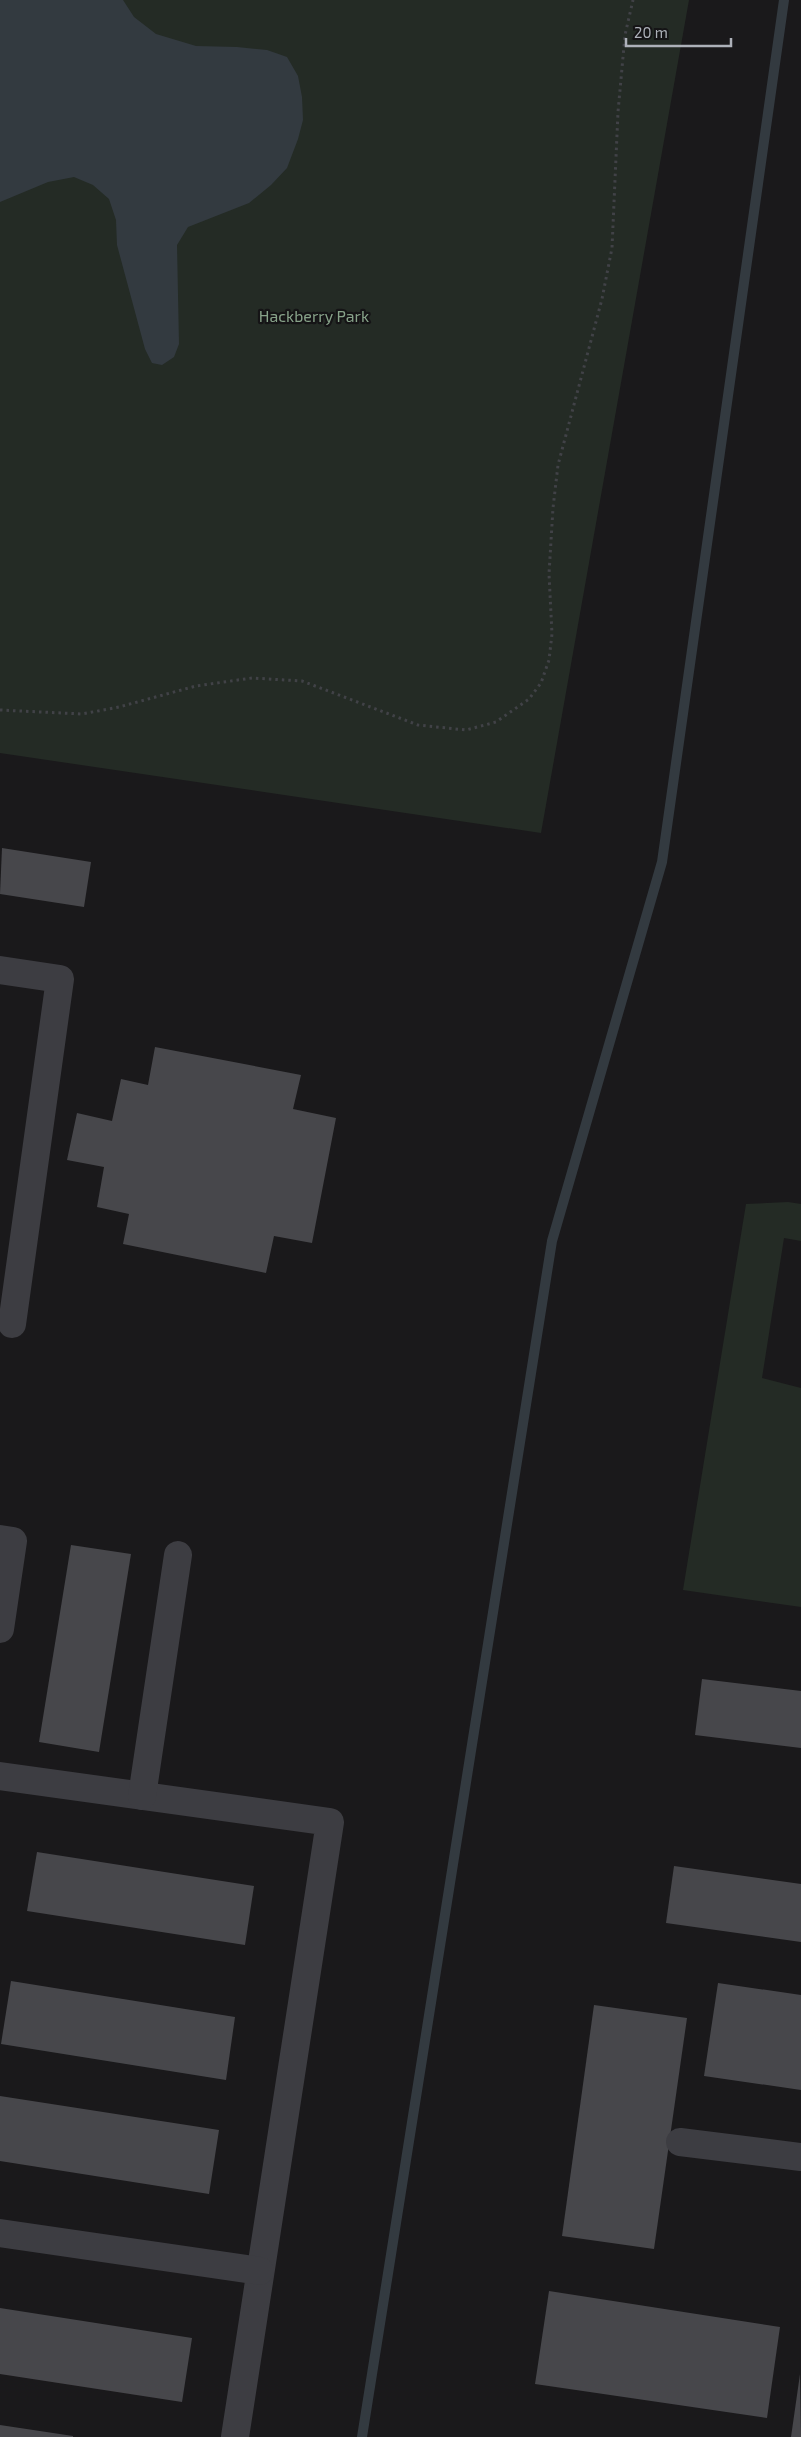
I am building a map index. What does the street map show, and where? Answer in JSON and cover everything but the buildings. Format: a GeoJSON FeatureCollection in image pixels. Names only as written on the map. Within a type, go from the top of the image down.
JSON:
{"type":"FeatureCollection","features":[{"type":"Feature","properties":{"kind":"lane"},"geometry":{"type":"LineString","coordinates":[[0,970],[60,979],[9,1276],[12,1324]]}},
{"type":"Feature","properties":{"kind":"lane"},"geometry":{"type":"LineString","coordinates":[[0,1539],[14,1541],[0,1629]]}},
{"type":"Feature","properties":{"kind":"lane"},"geometry":{"type":"LineString","coordinates":[[142,1796],[178,1555]]}},
{"type":"Feature","properties":{"kind":"lane"},"geometry":{"type":"LineString","coordinates":[[0,1776],[330,1822],[235,2437]]}},
{"type":"Feature","properties":{"kind":"lane"},"geometry":{"type":"LineString","coordinates":[[680,2142],[801,2157]]}},
{"type":"Feature","properties":{"kind":"lane"},"geometry":{"type":"LineString","coordinates":[[0,2233],[260,2271]]}},
{"type":"Feature","properties":{"kind":"path"},"geometry":{"type":"LineString","coordinates":[[0,710],[82,714],[196,686],[252,678],[302,681],[418,725],[466,730],[496,722],[529,699],[541,683],[549,660],[552,634],[549,574],[558,465],[600,308],[612,248],[618,112],[625,35],[633,0]]}},
{"type":"Feature","properties":{"kind":"green space","name":"Hackberry Park"},"geometry":{"type":"Polygon","coordinates":[[[0,0],[689,0],[541,833],[0,753],[0,0]]]}},
{"type":"Feature","properties":{"kind":"green space"},"geometry":{"type":"Polygon","coordinates":[[[788,1202],[801,1204],[801,1241],[784,1238],[762,1378],[801,1388],[801,1607],[683,1590],[746,1204],[788,1202]]]}},
{"type":"Feature","properties":{"kind":"shaded area"},"geometry":{"type":"Polygon","coordinates":[[[0,0],[123,0],[134,17],[156,34],[196,46],[267,50],[287,57],[298,76],[302,97],[303,120],[287,168],[271,185],[249,203],[188,227],[177,245],[179,344],[174,357],[162,365],[152,363],[145,349],[117,245],[116,220],[109,199],[93,185],[74,177],[48,182],[0,202],[0,0]]]}},
{"type":"Feature","properties":{"kind":"waterway"},"geometry":{"type":"LineString","coordinates":[[362,2437],[552,1241],[662,862],[784,0]]}}]}
